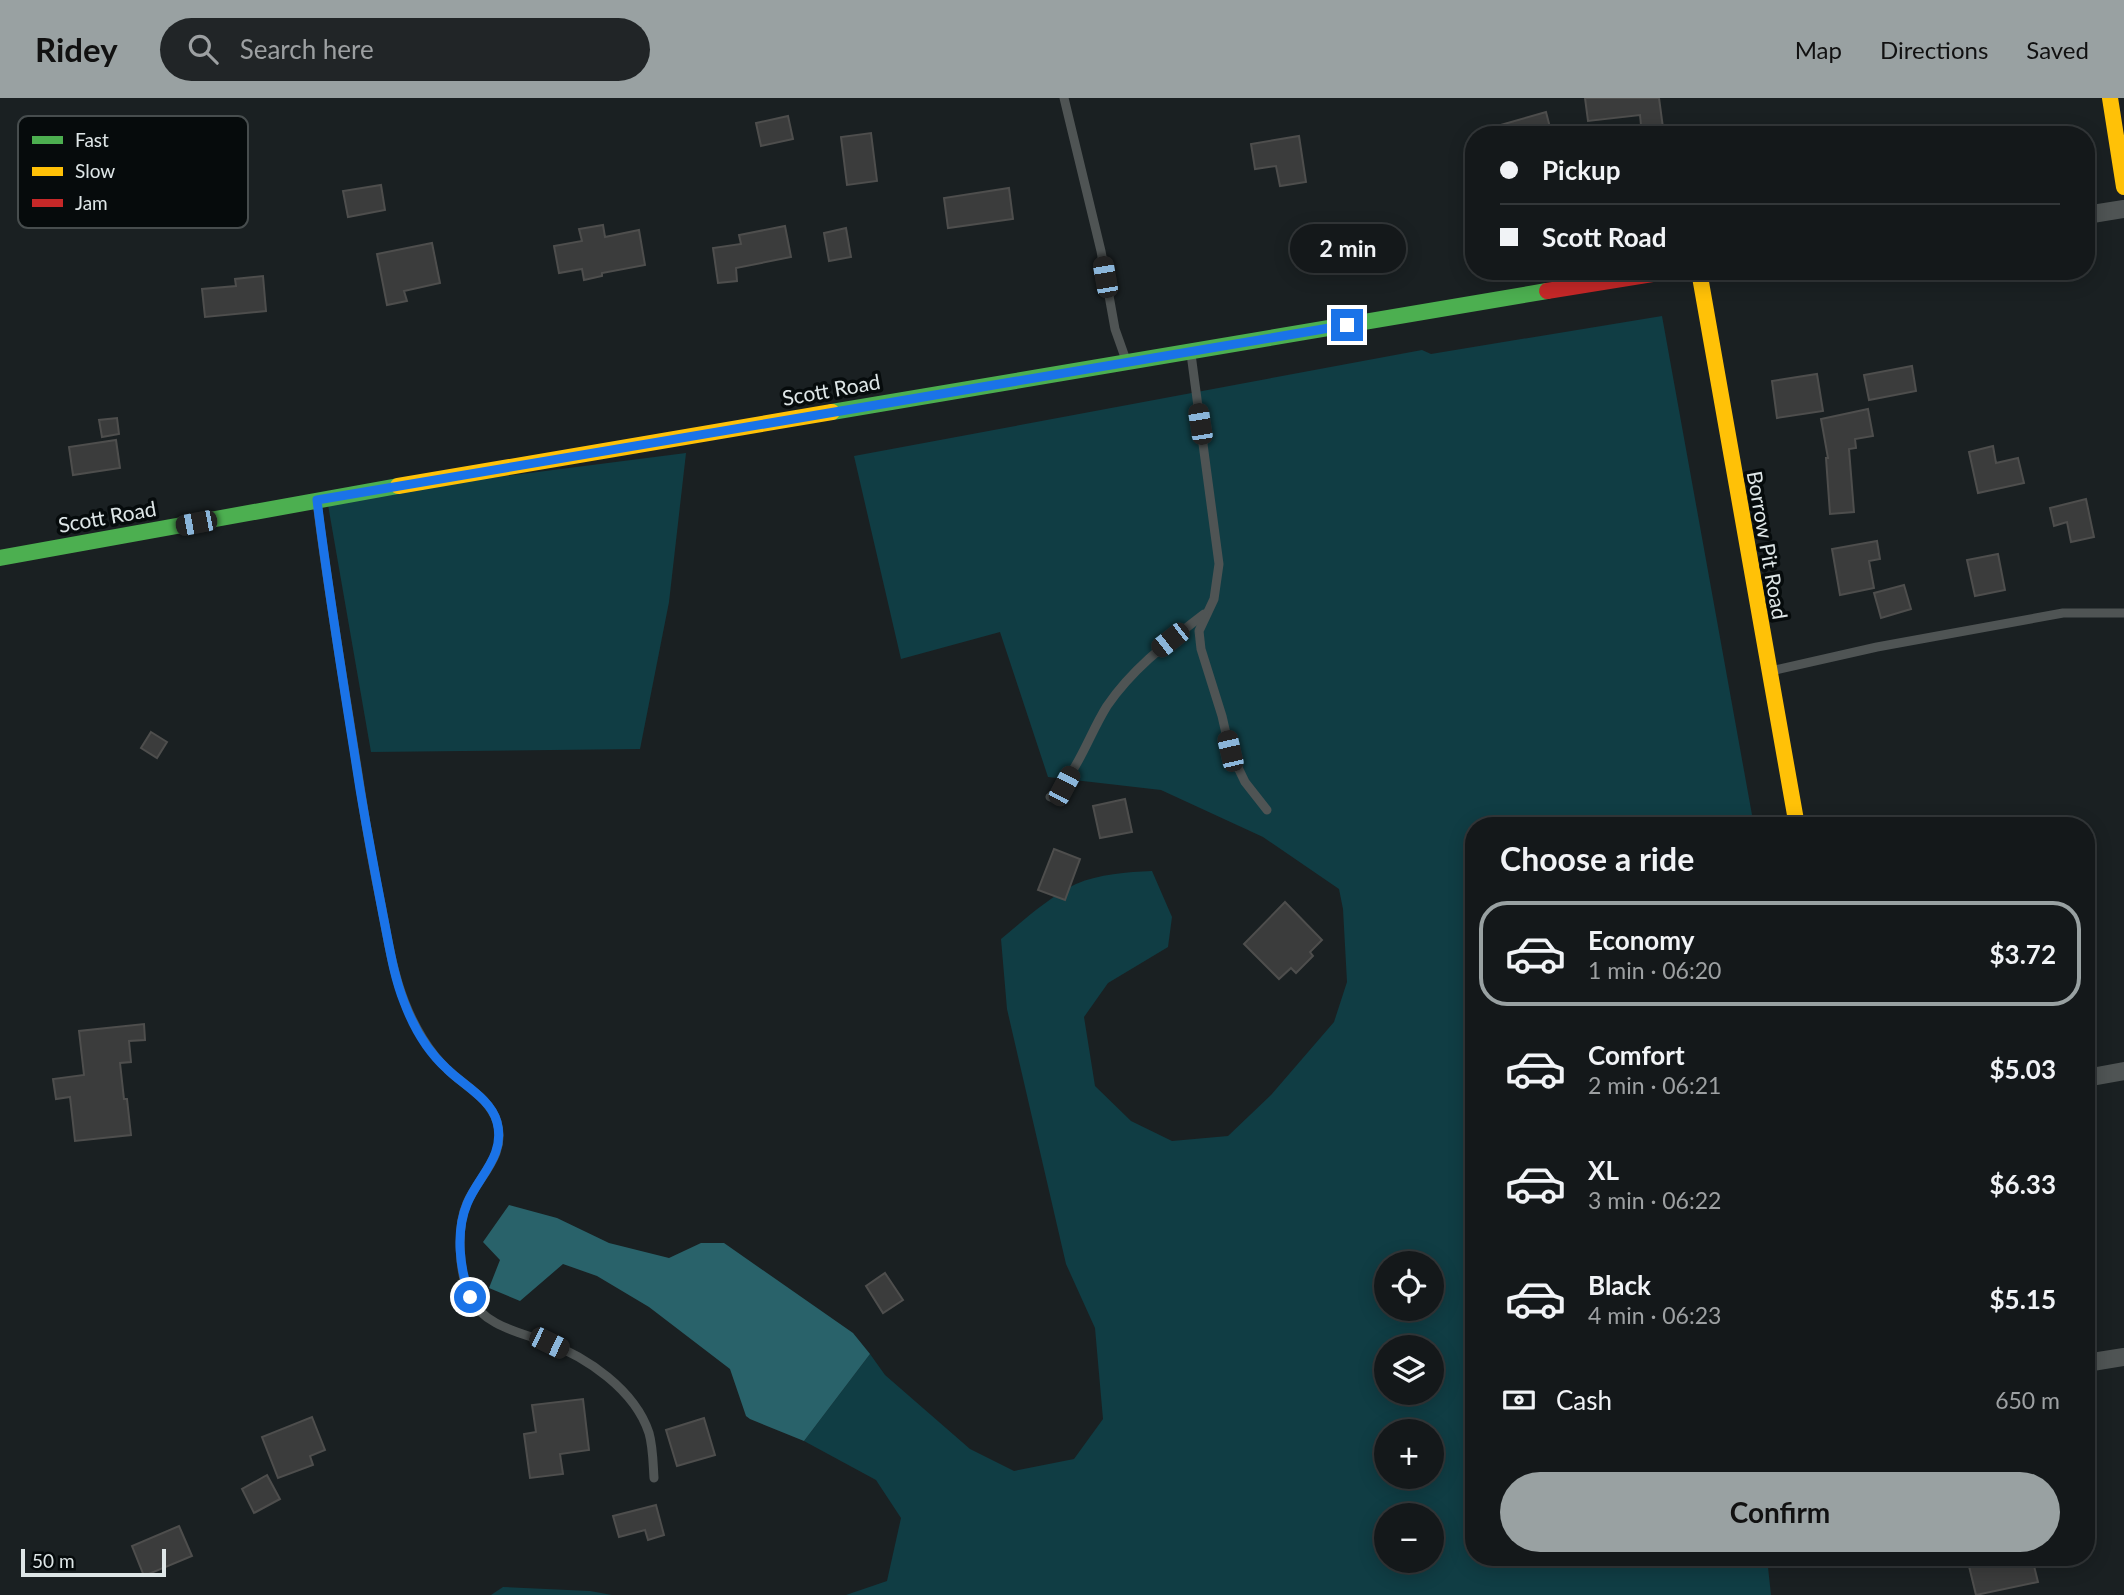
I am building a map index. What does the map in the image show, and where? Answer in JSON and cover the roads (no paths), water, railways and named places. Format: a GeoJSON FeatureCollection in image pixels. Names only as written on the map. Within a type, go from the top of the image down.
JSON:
{"type":"FeatureCollection","features":[{"type":"Feature","properties":{"kind":"street"},"geometry":{"type":"LineString","coordinates":[[2110,98],[2124,187]]}},
{"type":"Feature","properties":{"kind":"street"},"geometry":{"type":"LineString","coordinates":[[2095,214],[2124,209]]}},
{"type":"Feature","properties":{"kind":"street","name":"Scott Road"},"geometry":{"type":"LineString","coordinates":[[0,558],[317,500],[1605,280]]}},
{"type":"Feature","properties":{"kind":"street","name":"Borrow Pit Road"},"geometry":{"type":"LineString","coordinates":[[1701,280],[1795,817]]}},
{"type":"Feature","properties":{"kind":"street"},"geometry":{"type":"LineString","coordinates":[[2095,1076],[2124,1071]]}},
{"type":"Feature","properties":{"kind":"street"},"geometry":{"type":"LineString","coordinates":[[2095,1362],[2124,1357]]}},
{"type":"Feature","properties":{"kind":"lane"},"geometry":{"type":"LineString","coordinates":[[1064,98],[1101,251],[1115,329],[1127,361]]}},
{"type":"Feature","properties":{"kind":"lane"},"geometry":{"type":"LineString","coordinates":[[1191,351],[1219,564],[1214,599],[1199,631],[1201,649],[1230,751],[1245,782],[1267,810]]}},
{"type":"Feature","properties":{"kind":"lane"},"geometry":{"type":"LineString","coordinates":[[317,500],[368,837],[393,967],[405,1003],[429,1048],[445,1068],[486,1103],[498,1124],[496,1156],[467,1202],[461,1223],[460,1240],[466,1287],[477,1307],[489,1320],[577,1356],[611,1380],[629,1398],[643,1418],[649,1434],[654,1478]]}},
{"type":"Feature","properties":{"kind":"lane"},"geometry":{"type":"LineString","coordinates":[[1050,797],[1064,786],[1106,708],[1127,679],[1152,654],[1206,612]]}},
{"type":"Feature","properties":{"kind":"lane"},"geometry":{"type":"LineString","coordinates":[[1770,672],[1877,647],[2063,613],[2123,613]]}}]}
